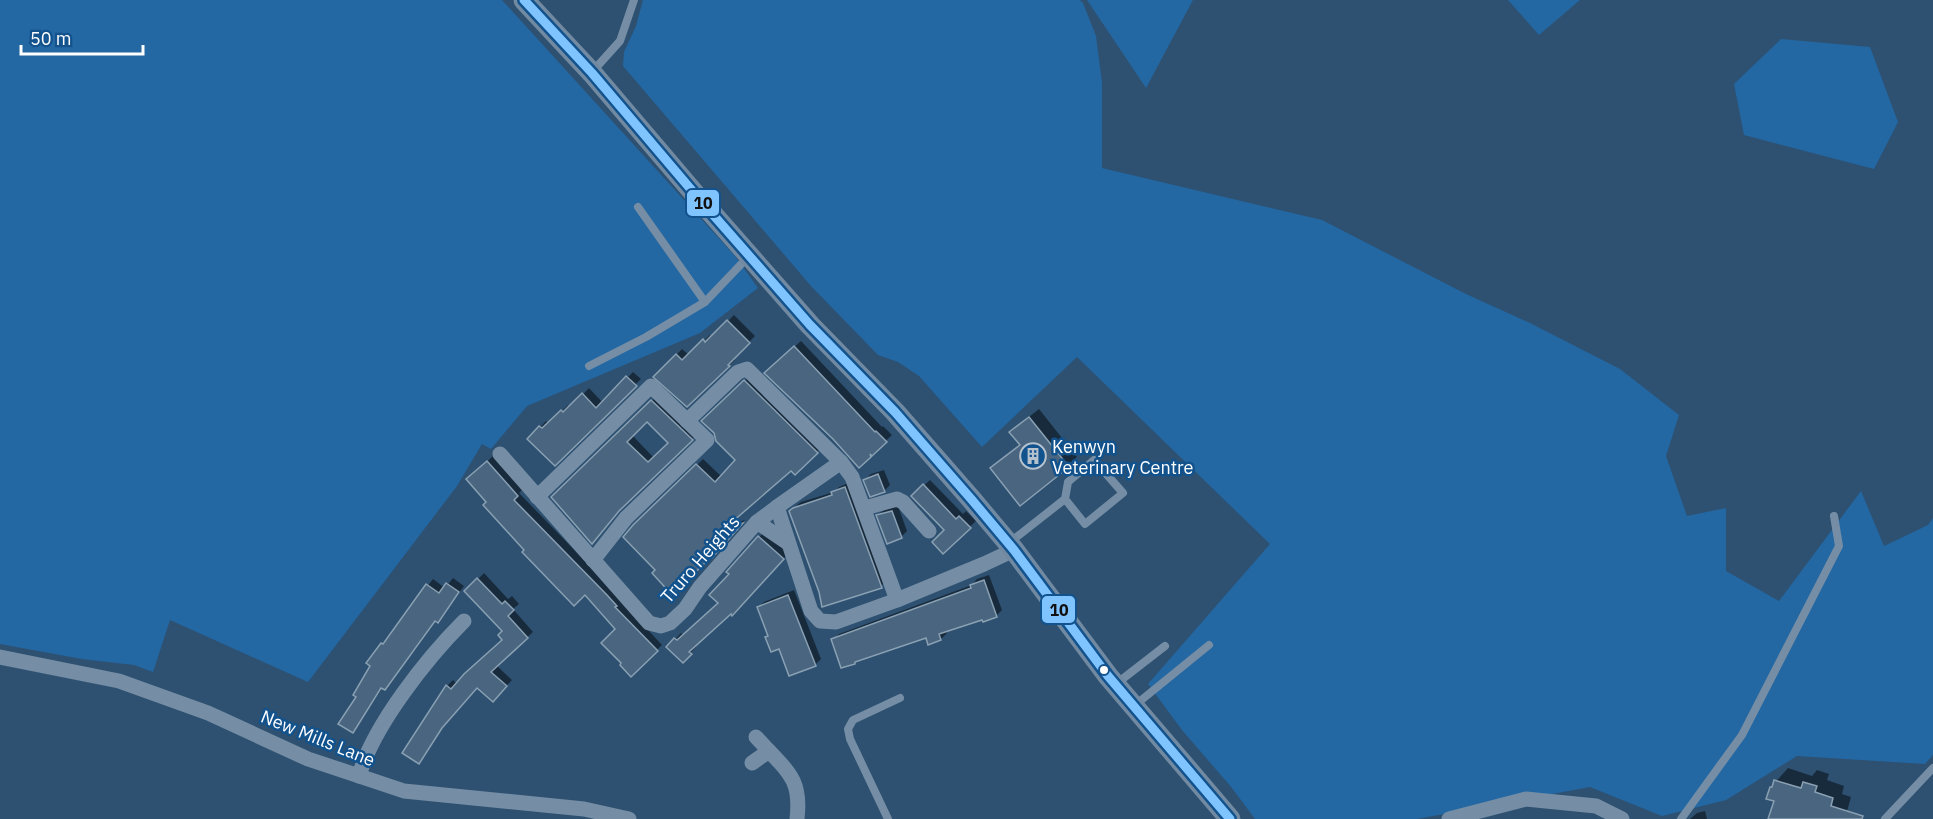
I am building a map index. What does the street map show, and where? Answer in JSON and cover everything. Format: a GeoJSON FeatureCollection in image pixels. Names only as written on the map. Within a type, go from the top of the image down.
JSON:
{"type":"FeatureCollection","features":[{"type":"Feature","properties":{"kind":"main road"},"geometry":{"type":"LineString","coordinates":[[524,0],[592,73],[810,325],[895,412],[1011,547],[1115,685],[1230,819]]}},
{"type":"Feature","properties":{"kind":"street"},"geometry":{"type":"LineString","coordinates":[[687,421],[738,372],[747,369],[841,462],[852,477],[897,600]]}},
{"type":"Feature","properties":{"kind":"street"},"geometry":{"type":"LineString","coordinates":[[537,497],[651,386],[707,440],[626,518],[593,560]]}},
{"type":"Feature","properties":{"kind":"street","name":"Truro Heights"},"geometry":{"type":"LineString","coordinates":[[500,454],[649,622],[660,626],[670,623],[686,609],[700,587],[758,522],[841,462]]}},
{"type":"Feature","properties":{"kind":"street"},"geometry":{"type":"LineString","coordinates":[[865,508],[897,499],[903,502],[929,531]]}},
{"type":"Feature","properties":{"kind":"street"},"geometry":{"type":"LineString","coordinates":[[777,507],[811,611],[820,621],[836,622],[897,600],[984,564],[1011,547]]}},
{"type":"Feature","properties":{"kind":"street","name":"Truro Heights"},"geometry":{"type":"LineString","coordinates":[[758,522],[788,543]]}},
{"type":"Feature","properties":{"kind":"street"},"geometry":{"type":"LineString","coordinates":[[359,776],[364,758],[391,711],[448,637],[464,621]]}},
{"type":"Feature","properties":{"kind":"street","name":"New Mills Lane"},"geometry":{"type":"LineString","coordinates":[[0,657],[119,681],[208,713],[308,759],[404,791],[585,809],[629,819]]}},
{"type":"Feature","properties":{"kind":"street"},"geometry":{"type":"LineString","coordinates":[[756,737],[789,771],[796,787],[797,819]]}},
{"type":"Feature","properties":{"kind":"street"},"geometry":{"type":"LineString","coordinates":[[752,763],[769,751]]}},
{"type":"Feature","properties":{"kind":"street"},"geometry":{"type":"LineString","coordinates":[[1449,819],[1526,799],[1596,806],[1622,819]]}},
{"type":"Feature","properties":{"kind":"lane"},"geometry":{"type":"LineString","coordinates":[[592,73],[620,41],[634,0]]}},
{"type":"Feature","properties":{"kind":"lane"},"geometry":{"type":"LineString","coordinates":[[638,207],[705,302]]}},
{"type":"Feature","properties":{"kind":"lane"},"geometry":{"type":"LineString","coordinates":[[589,366],[705,302],[749,256]]}},
{"type":"Feature","properties":{"kind":"lane"},"geometry":{"type":"LineString","coordinates":[[1011,547],[1065,499],[1068,482],[1094,460],[1123,493],[1085,524],[1065,499]]}},
{"type":"Feature","properties":{"kind":"lane"},"geometry":{"type":"LineString","coordinates":[[1681,819],[1742,735],[1839,546],[1834,516]]}},
{"type":"Feature","properties":{"kind":"lane"},"geometry":{"type":"LineString","coordinates":[[1133,706],[1209,645]]}},
{"type":"Feature","properties":{"kind":"lane"},"geometry":{"type":"LineString","coordinates":[[1115,685],[1165,646]]}},
{"type":"Feature","properties":{"kind":"lane"},"geometry":{"type":"LineString","coordinates":[[888,819],[850,739],[848,729],[854,720],[900,698]]}},
{"type":"Feature","properties":{"kind":"lane"},"geometry":{"type":"LineString","coordinates":[[1885,819],[1933,768]]}},
{"type":"Feature","properties":{"kind":"shaded area"},"geometry":{"type":"Polygon","coordinates":[[[0,0],[502,0],[735,256],[758,288],[700,333],[527,406],[491,449],[482,444],[457,486],[308,682],[170,620],[153,672],[134,665],[82,659],[0,644],[0,0]]]}},
{"type":"Feature","properties":{"kind":"shaded area"},"geometry":{"type":"Polygon","coordinates":[[[643,0],[1080,0],[1096,36],[1102,83],[1102,168],[1322,220],[1620,369],[1679,415],[1666,456],[1687,516],[1726,508],[1726,571],[1779,601],[1861,491],[1884,546],[1928,525],[1933,518],[1933,755],[1925,764],[1797,756],[1726,800],[1662,816],[1590,787],[1417,819],[1255,819],[1232,788],[1182,730],[1148,684],[1270,544],[1077,357],[982,447],[919,376],[898,362],[878,355],[811,286],[623,66],[624,52],[636,26],[643,0]]]}},
{"type":"Feature","properties":{"kind":"shaded area"},"geometry":{"type":"Polygon","coordinates":[[[1087,0],[1193,0],[1146,88],[1087,0]]]}},
{"type":"Feature","properties":{"kind":"shaded area"},"geometry":{"type":"Polygon","coordinates":[[[1508,0],[1580,0],[1539,35],[1508,0]]]}},
{"type":"Feature","properties":{"kind":"shaded area"},"geometry":{"type":"Polygon","coordinates":[[[1781,39],[1870,47],[1898,122],[1874,169],[1744,135],[1734,84],[1781,39]]]}},
{"type":"Feature","properties":{"kind":"building"},"geometry":{"type":"Polygon","coordinates":[[[727,320],[750,343],[728,365],[730,366],[687,407],[653,377],[676,354],[682,360],[703,339],[705,342],[727,320]]]}},
{"type":"Feature","properties":{"kind":"building"},"geometry":{"type":"Polygon","coordinates":[[[794,346],[887,442],[872,456],[870,454],[871,457],[859,468],[833,439],[764,373],[794,346]]]}},
{"type":"Feature","properties":{"kind":"building"},"geometry":{"type":"Polygon","coordinates":[[[626,376],[637,386],[555,466],[527,439],[539,426],[542,428],[561,410],[563,412],[582,393],[596,408],[626,376]]]}},
{"type":"Feature","properties":{"kind":"building"},"geometry":{"type":"Polygon","coordinates":[[[744,380],[818,453],[795,475],[791,471],[724,529],[743,523],[712,558],[672,595],[652,573],[655,570],[623,537],[696,464],[715,482],[735,460],[716,441],[714,433],[701,421],[744,380]]]}},
{"type":"Feature","properties":{"kind":"building"},"geometry":{"type":"Polygon","coordinates":[[[651,400],[693,440],[619,511],[592,544],[551,497],[651,400]],[[647,422],[627,442],[648,462],[668,443],[647,422]]]}},
{"type":"Feature","properties":{"kind":"building","name":"Kenwyn Veterinary Centre"},"geometry":{"type":"Polygon","coordinates":[[[1029,417],[1069,467],[1020,506],[990,468],[1020,445],[1009,432],[1029,417]]]}},
{"type":"Feature","properties":{"kind":"building"},"geometry":{"type":"Polygon","coordinates":[[[487,461],[518,496],[514,500],[658,651],[631,677],[601,643],[615,629],[585,595],[574,606],[522,552],[524,550],[483,505],[486,502],[466,479],[487,461]]]}},
{"type":"Feature","properties":{"kind":"building"},"geometry":{"type":"Polygon","coordinates":[[[878,474],[885,492],[870,497],[863,480],[878,474]]]}},
{"type":"Feature","properties":{"kind":"building"},"geometry":{"type":"Polygon","coordinates":[[[923,484],[956,519],[959,516],[971,528],[943,554],[932,542],[944,530],[911,496],[923,484]]]}},
{"type":"Feature","properties":{"kind":"building"},"geometry":{"type":"Polygon","coordinates":[[[845,487],[882,588],[822,607],[819,592],[789,511],[832,495],[831,492],[845,487]]]}},
{"type":"Feature","properties":{"kind":"building"},"geometry":{"type":"Polygon","coordinates":[[[892,511],[902,538],[887,544],[876,515],[892,511]]]}},
{"type":"Feature","properties":{"kind":"building"},"geometry":{"type":"Polygon","coordinates":[[[758,536],[784,559],[732,616],[731,614],[689,652],[692,654],[683,663],[666,647],[718,603],[709,595],[729,574],[726,572],[758,536]]]}},
{"type":"Feature","properties":{"kind":"building"},"geometry":{"type":"Polygon","coordinates":[[[477,578],[502,604],[505,601],[514,610],[508,616],[528,638],[491,672],[507,686],[493,702],[477,688],[442,728],[419,764],[402,753],[446,685],[451,689],[464,674],[502,640],[498,635],[502,631],[464,591],[477,578]]]}},
{"type":"Feature","properties":{"kind":"building"},"geometry":{"type":"Polygon","coordinates":[[[984,580],[997,617],[939,634],[941,640],[928,645],[926,638],[841,668],[831,639],[971,588],[970,585],[984,580]]]}},
{"type":"Feature","properties":{"kind":"building"},"geometry":{"type":"Polygon","coordinates":[[[446,583],[459,592],[438,623],[435,621],[385,690],[381,688],[353,733],[338,724],[356,697],[353,695],[370,666],[366,663],[381,643],[383,644],[426,584],[439,593],[446,583]]]}},
{"type":"Feature","properties":{"kind":"building"},"geometry":{"type":"Polygon","coordinates":[[[788,595],[816,666],[789,676],[779,649],[771,652],[765,637],[768,636],[757,607],[788,595]]]}},
{"type":"Feature","properties":{"kind":"building"},"geometry":{"type":"Polygon","coordinates":[[[1774,780],[1801,788],[1803,782],[1817,786],[1815,792],[1833,798],[1831,806],[1863,816],[1862,819],[1768,819],[1774,801],[1766,799],[1774,780]]]}},
{"type":"Feature","properties":{"kind":"transit line","name":"10"},"geometry":{"type":"LineString","coordinates":[[524,0],[592,73],[810,325],[895,412],[972,500],[1014,550],[1108,676],[1230,819]]}},
{"type":"Feature","properties":{"kind":"place","name":"Kenwyn Veterinary Centre"},"geometry":{"type":"Point","coordinates":[1033,456]}}]}
